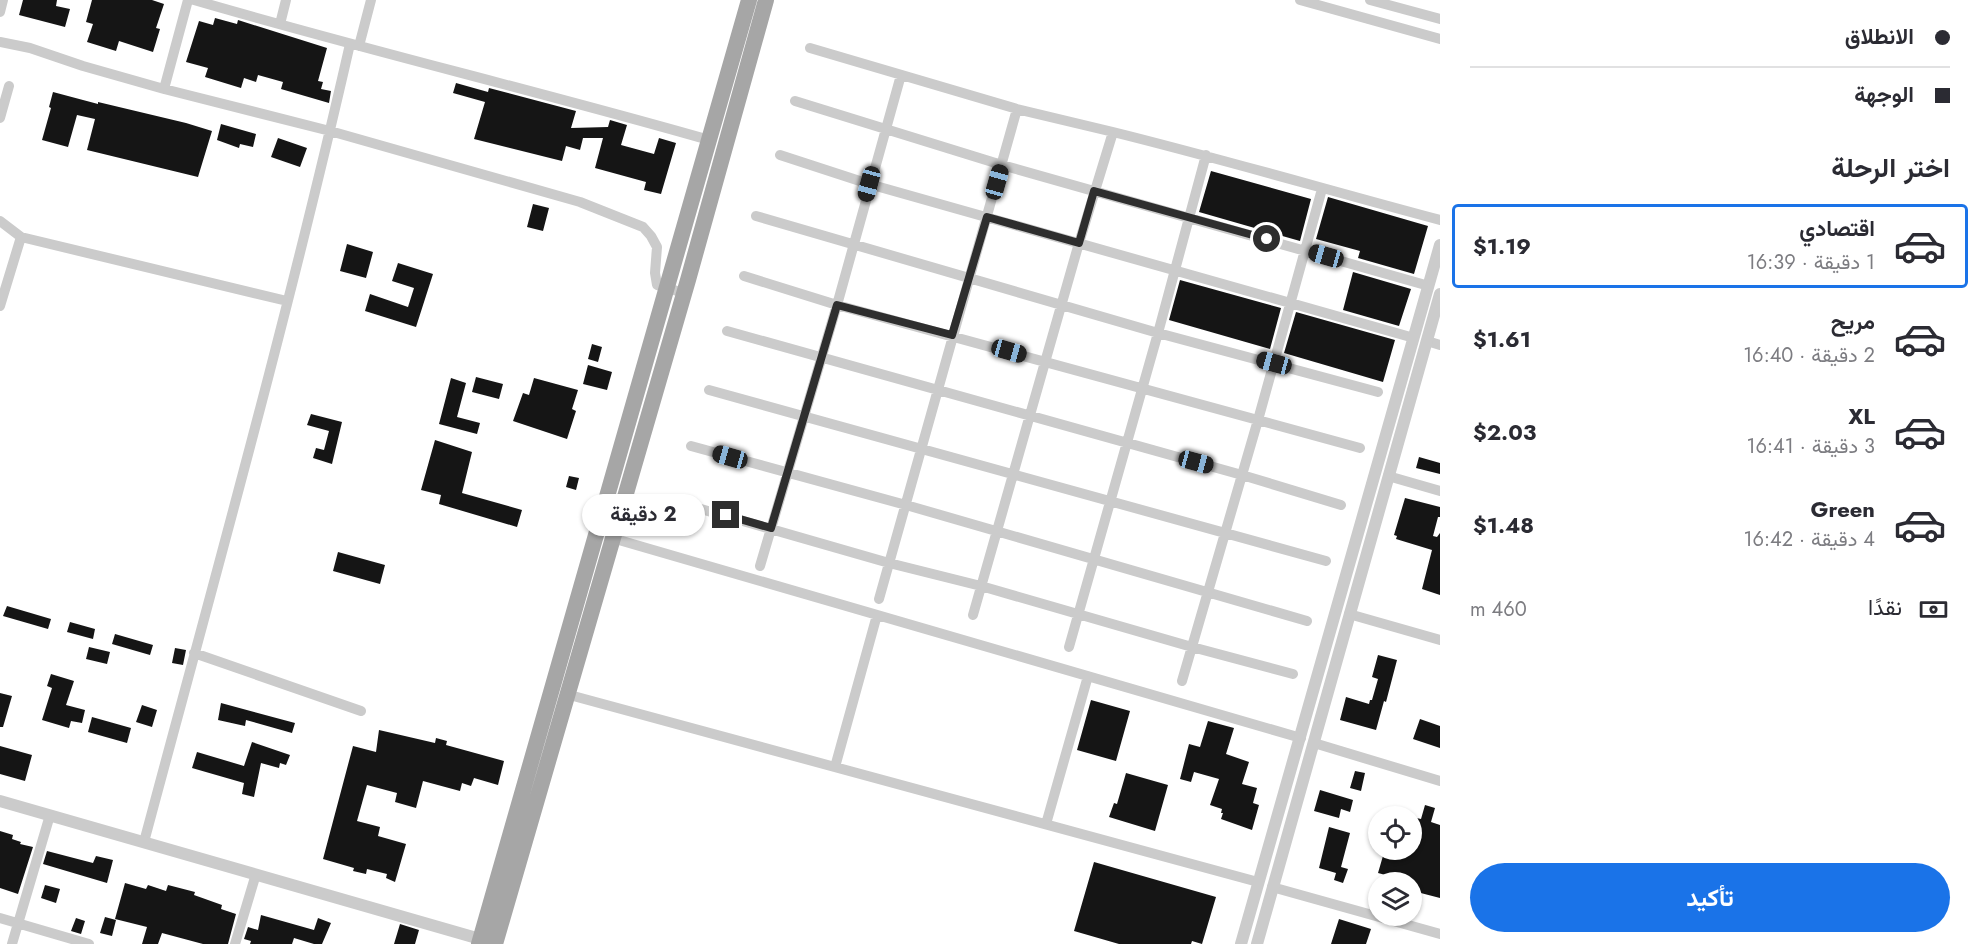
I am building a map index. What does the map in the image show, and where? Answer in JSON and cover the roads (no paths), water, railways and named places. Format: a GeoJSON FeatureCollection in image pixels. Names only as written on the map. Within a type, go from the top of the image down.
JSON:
{"type":"FeatureCollection","features":[{"type":"Feature","properties":{"kind":"main road"},"geometry":{"type":"LineString","coordinates":[[489,943],[576,598],[749,0]]}},
{"type":"Feature","properties":{"kind":"main road"},"geometry":{"type":"LineString","coordinates":[[489,943],[566,694],[684,293],[766,0]]}},
{"type":"Feature","properties":{"kind":"street"},"geometry":{"type":"LineString","coordinates":[[0,12],[3,0]]}},
{"type":"Feature","properties":{"kind":"street"},"geometry":{"type":"LineString","coordinates":[[164,89],[188,0]]}},
{"type":"Feature","properties":{"kind":"street"},"geometry":{"type":"LineString","coordinates":[[194,0],[709,140]]}},
{"type":"Feature","properties":{"kind":"street"},"geometry":{"type":"LineString","coordinates":[[280,24],[286,0]]}},
{"type":"Feature","properties":{"kind":"street"},"geometry":{"type":"LineString","coordinates":[[144,842],[330,131],[355,45],[371,0]]}},
{"type":"Feature","properties":{"kind":"street"},"geometry":{"type":"LineString","coordinates":[[1300,0],[1440,39]]}},
{"type":"Feature","properties":{"kind":"street"},"geometry":{"type":"LineString","coordinates":[[1370,0],[1440,19]]}},
{"type":"Feature","properties":{"kind":"street"},"geometry":{"type":"LineString","coordinates":[[0,42],[30,48],[82,66],[164,89],[330,131],[580,202],[643,227],[657,247],[655,281],[657,285],[684,293]]}},
{"type":"Feature","properties":{"kind":"street"},"geometry":{"type":"LineString","coordinates":[[810,48],[1017,109],[1206,155],[1440,220]]}},
{"type":"Feature","properties":{"kind":"street"},"geometry":{"type":"LineString","coordinates":[[760,566],[837,305],[901,75]]}},
{"type":"Feature","properties":{"kind":"street"},"geometry":{"type":"LineString","coordinates":[[0,118],[9,86]]}},
{"type":"Feature","properties":{"kind":"street"},"geometry":{"type":"LineString","coordinates":[[795,100],[1002,165],[1429,286]]}},
{"type":"Feature","properties":{"kind":"street"},"geometry":{"type":"LineString","coordinates":[[879,599],[1017,109]]}},
{"type":"Feature","properties":{"kind":"street"},"geometry":{"type":"LineString","coordinates":[[973,615],[1094,191],[1113,132]]}},
{"type":"Feature","properties":{"kind":"street"},"geometry":{"type":"LineString","coordinates":[[780,155],[869,184],[1414,338]]}},
{"type":"Feature","properties":{"kind":"street"},"geometry":{"type":"LineString","coordinates":[[1069,647],[1206,155]]}},
{"type":"Feature","properties":{"kind":"street"},"geometry":{"type":"LineString","coordinates":[[1182,681],[1322,189]]}},
{"type":"Feature","properties":{"kind":"street"},"geometry":{"type":"LineString","coordinates":[[756,216],[1158,333],[1378,392]]}},
{"type":"Feature","properties":{"kind":"street"},"geometry":{"type":"LineString","coordinates":[[0,221],[21,237],[287,301]]}},
{"type":"Feature","properties":{"kind":"street"},"geometry":{"type":"LineString","coordinates":[[0,306],[21,237]]}},
{"type":"Feature","properties":{"kind":"street"},"geometry":{"type":"LineString","coordinates":[[1241,944],[1440,245]]}},
{"type":"Feature","properties":{"kind":"street"},"geometry":{"type":"LineString","coordinates":[[744,276],[837,305],[1360,448]]}},
{"type":"Feature","properties":{"kind":"street"},"geometry":{"type":"LineString","coordinates":[[1257,944],[1440,294]]}},
{"type":"Feature","properties":{"kind":"street"},"geometry":{"type":"LineString","coordinates":[[727,331],[1031,415],[1341,505]]}},
{"type":"Feature","properties":{"kind":"street"},"geometry":{"type":"LineString","coordinates":[[1427,341],[1440,345]]}},
{"type":"Feature","properties":{"kind":"street"},"geometry":{"type":"LineString","coordinates":[[709,390],[1326,561]]}},
{"type":"Feature","properties":{"kind":"street"},"geometry":{"type":"LineString","coordinates":[[691,446],[906,505],[1307,621]]}},
{"type":"Feature","properties":{"kind":"street"},"geometry":{"type":"LineString","coordinates":[[1388,476],[1440,491]]}},
{"type":"Feature","properties":{"kind":"street"},"geometry":{"type":"LineString","coordinates":[[680,503],[1293,674]]}},
{"type":"Feature","properties":{"kind":"street"},"geometry":{"type":"LineString","coordinates":[[612,538],[1301,738]]}},
{"type":"Feature","properties":{"kind":"street"},"geometry":{"type":"LineString","coordinates":[[1356,539],[1369,543]]}},
{"type":"Feature","properties":{"kind":"street"},"geometry":{"type":"LineString","coordinates":[[1349,614],[1440,640]]}},
{"type":"Feature","properties":{"kind":"street"},"geometry":{"type":"LineString","coordinates":[[835,767],[877,615]]}},
{"type":"Feature","properties":{"kind":"street"},"geometry":{"type":"LineString","coordinates":[[194,653],[361,711]]}},
{"type":"Feature","properties":{"kind":"street"},"geometry":{"type":"LineString","coordinates":[[1046,824],[1088,676]]}},
{"type":"Feature","properties":{"kind":"street"},"geometry":{"type":"LineString","coordinates":[[566,694],[1258,882]]}},
{"type":"Feature","properties":{"kind":"street"},"geometry":{"type":"LineString","coordinates":[[1314,743],[1440,781]]}},
{"type":"Feature","properties":{"kind":"street"},"geometry":{"type":"LineString","coordinates":[[0,801],[489,943]]}},
{"type":"Feature","properties":{"kind":"street"},"geometry":{"type":"LineString","coordinates":[[12,944],[50,815]]}},
{"type":"Feature","properties":{"kind":"street"},"geometry":{"type":"LineString","coordinates":[[235,944],[256,874]]}},
{"type":"Feature","properties":{"kind":"street"},"geometry":{"type":"LineString","coordinates":[[1272,887],[1440,934]]}},
{"type":"Feature","properties":{"kind":"street"},"geometry":{"type":"LineString","coordinates":[[0,918],[89,944]]}}]}
